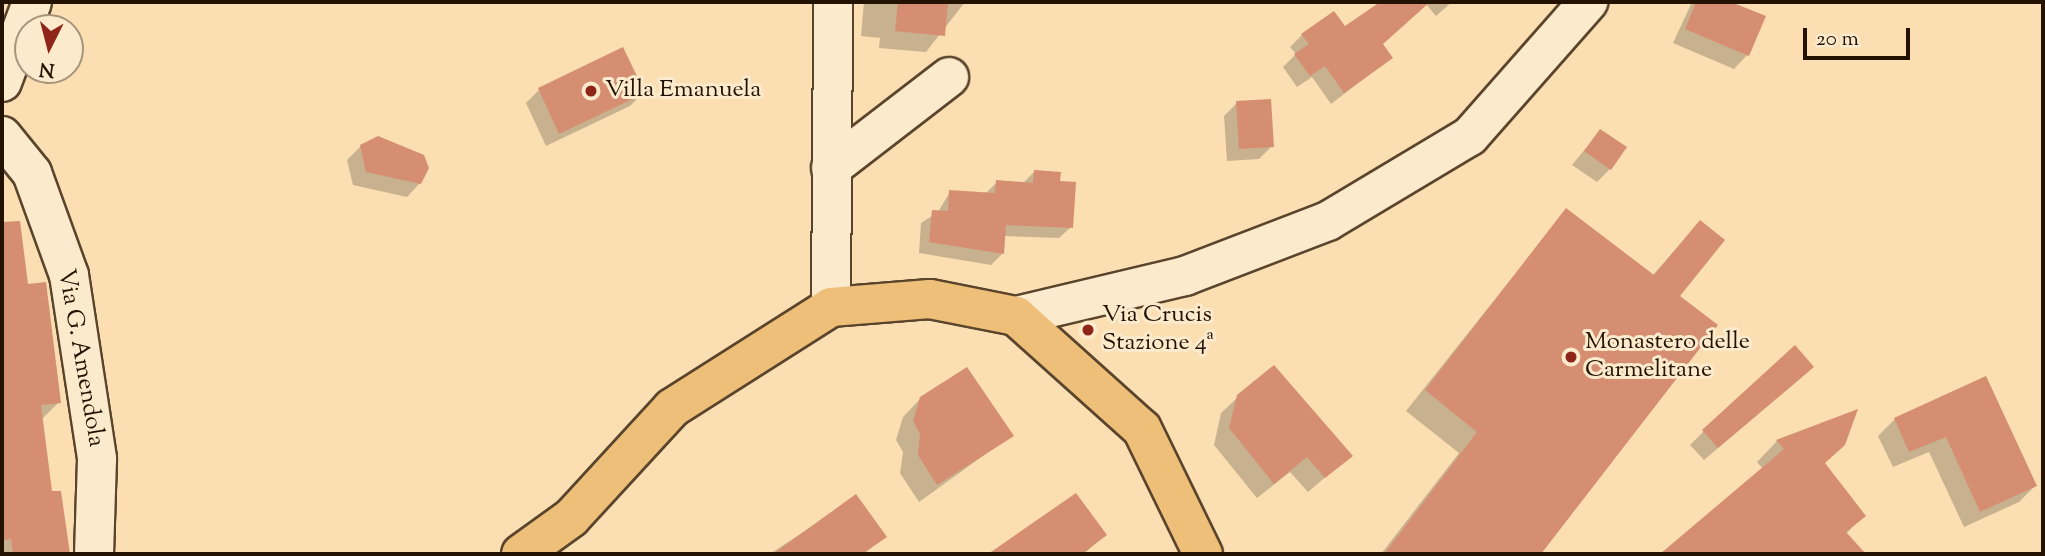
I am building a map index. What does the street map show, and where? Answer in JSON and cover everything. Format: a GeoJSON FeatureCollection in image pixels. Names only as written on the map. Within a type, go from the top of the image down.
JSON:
{"type":"FeatureCollection","features":[{"type":"Feature","properties":{"kind":"main road"},"geometry":{"type":"LineString","coordinates":[[521,554],[571,518],[672,408],[831,307],[930,299],[1016,316],[1142,429],[1203,554]]}},
{"type":"Feature","properties":{"kind":"street"},"geometry":{"type":"LineString","coordinates":[[2,82],[32,2]]}},
{"type":"Feature","properties":{"kind":"street"},"geometry":{"type":"LineString","coordinates":[[831,307],[833,2]]}},
{"type":"Feature","properties":{"kind":"street"},"geometry":{"type":"LineString","coordinates":[[1016,316],[1185,276],[1328,221],[1470,136],[1588,2]]}},
{"type":"Feature","properties":{"kind":"street"},"geometry":{"type":"LineString","coordinates":[[831,169],[949,78]]}},
{"type":"Feature","properties":{"kind":"street","name":"Via G. Amendola"},"geometry":{"type":"LineString","coordinates":[[2,136],[32,173],[69,275],[97,459],[94,554]]}},
{"type":"Feature","properties":{"kind":"building"},"geometry":{"type":"Polygon","coordinates":[[[898,2],[948,2],[945,36],[895,31],[898,2]]]}},
{"type":"Feature","properties":{"kind":"building"},"geometry":{"type":"Polygon","coordinates":[[[1380,2],[1430,2],[1383,44],[1393,58],[1344,93],[1325,66],[1310,76],[1294,54],[1309,44],[1301,34],[1334,11],[1345,26],[1380,2]]]}},
{"type":"Feature","properties":{"kind":"building"},"geometry":{"type":"Polygon","coordinates":[[[1696,2],[1731,2],[1766,16],[1749,56],[1685,29],[1696,2]]]}},
{"type":"Feature","properties":{"kind":"building","name":"Villa Emanuela"},"geometry":{"type":"Polygon","coordinates":[[[623,47],[645,93],[559,134],[538,88],[623,47]]]}},
{"type":"Feature","properties":{"kind":"building"},"geometry":{"type":"Polygon","coordinates":[[[1271,99],[1274,147],[1239,149],[1236,101],[1271,99]]]}},
{"type":"Feature","properties":{"kind":"building"},"geometry":{"type":"Polygon","coordinates":[[[1600,129],[1627,147],[1611,170],[1584,151],[1600,129]]]}},
{"type":"Feature","properties":{"kind":"building"},"geometry":{"type":"Polygon","coordinates":[[[378,136],[424,155],[429,168],[421,184],[366,172],[360,145],[378,136]]]}},
{"type":"Feature","properties":{"kind":"building"},"geometry":{"type":"Polygon","coordinates":[[[1034,170],[1061,172],[1060,181],[1076,182],[1073,228],[1006,225],[1004,254],[929,242],[932,210],[948,211],[949,190],[995,193],[996,180],[1033,183],[1034,170]]]}},
{"type":"Feature","properties":{"kind":"building","name":"Monastero delle Carmelitane"},"geometry":{"type":"Polygon","coordinates":[[[1566,208],[1654,275],[1700,220],[1725,240],[1680,296],[1718,325],[1541,554],[1384,554],[1477,432],[1425,390],[1566,208]]]}},
{"type":"Feature","properties":{"kind":"building"},"geometry":{"type":"Polygon","coordinates":[[[20,221],[28,284],[46,282],[61,403],[41,405],[52,491],[61,491],[70,554],[13,554],[11,539],[2,540],[2,222],[20,221]]]}},
{"type":"Feature","properties":{"kind":"building"},"geometry":{"type":"Polygon","coordinates":[[[1795,345],[1814,367],[1718,448],[1702,430],[1795,345]]]}},
{"type":"Feature","properties":{"kind":"building"},"geometry":{"type":"Polygon","coordinates":[[[1274,365],[1353,456],[1325,478],[1307,457],[1274,484],[1229,428],[1237,395],[1274,365]]]}},
{"type":"Feature","properties":{"kind":"building"},"geometry":{"type":"Polygon","coordinates":[[[967,367],[1014,436],[937,485],[918,455],[920,434],[913,421],[920,397],[967,367]]]}},
{"type":"Feature","properties":{"kind":"building"},"geometry":{"type":"Polygon","coordinates":[[[1986,376],[2037,486],[1980,512],[1946,437],[1909,452],[1894,418],[1986,376]]]}},
{"type":"Feature","properties":{"kind":"building"},"geometry":{"type":"Polygon","coordinates":[[[1858,409],[1845,445],[1825,463],[1866,516],[1846,532],[1866,554],[1660,554],[1784,449],[1776,440],[1858,409]]]}},
{"type":"Feature","properties":{"kind":"building"},"geometry":{"type":"Polygon","coordinates":[[[1076,493],[1107,535],[1082,554],[988,554],[1076,493]]]}},
{"type":"Feature","properties":{"kind":"building"},"geometry":{"type":"Polygon","coordinates":[[[856,494],[887,537],[862,554],[773,554],[856,494]]]}},
{"type":"Feature","properties":{"kind":"place","name":"Villa Emanuela"},"geometry":{"type":"Point","coordinates":[591,91]}},
{"type":"Feature","properties":{"kind":"place","name":"Via Crucis Stazione 4ª"},"geometry":{"type":"Point","coordinates":[1088,330]}},
{"type":"Feature","properties":{"kind":"place","name":"Monastero delle Carmelitane"},"geometry":{"type":"Point","coordinates":[1571,357]}}]}
